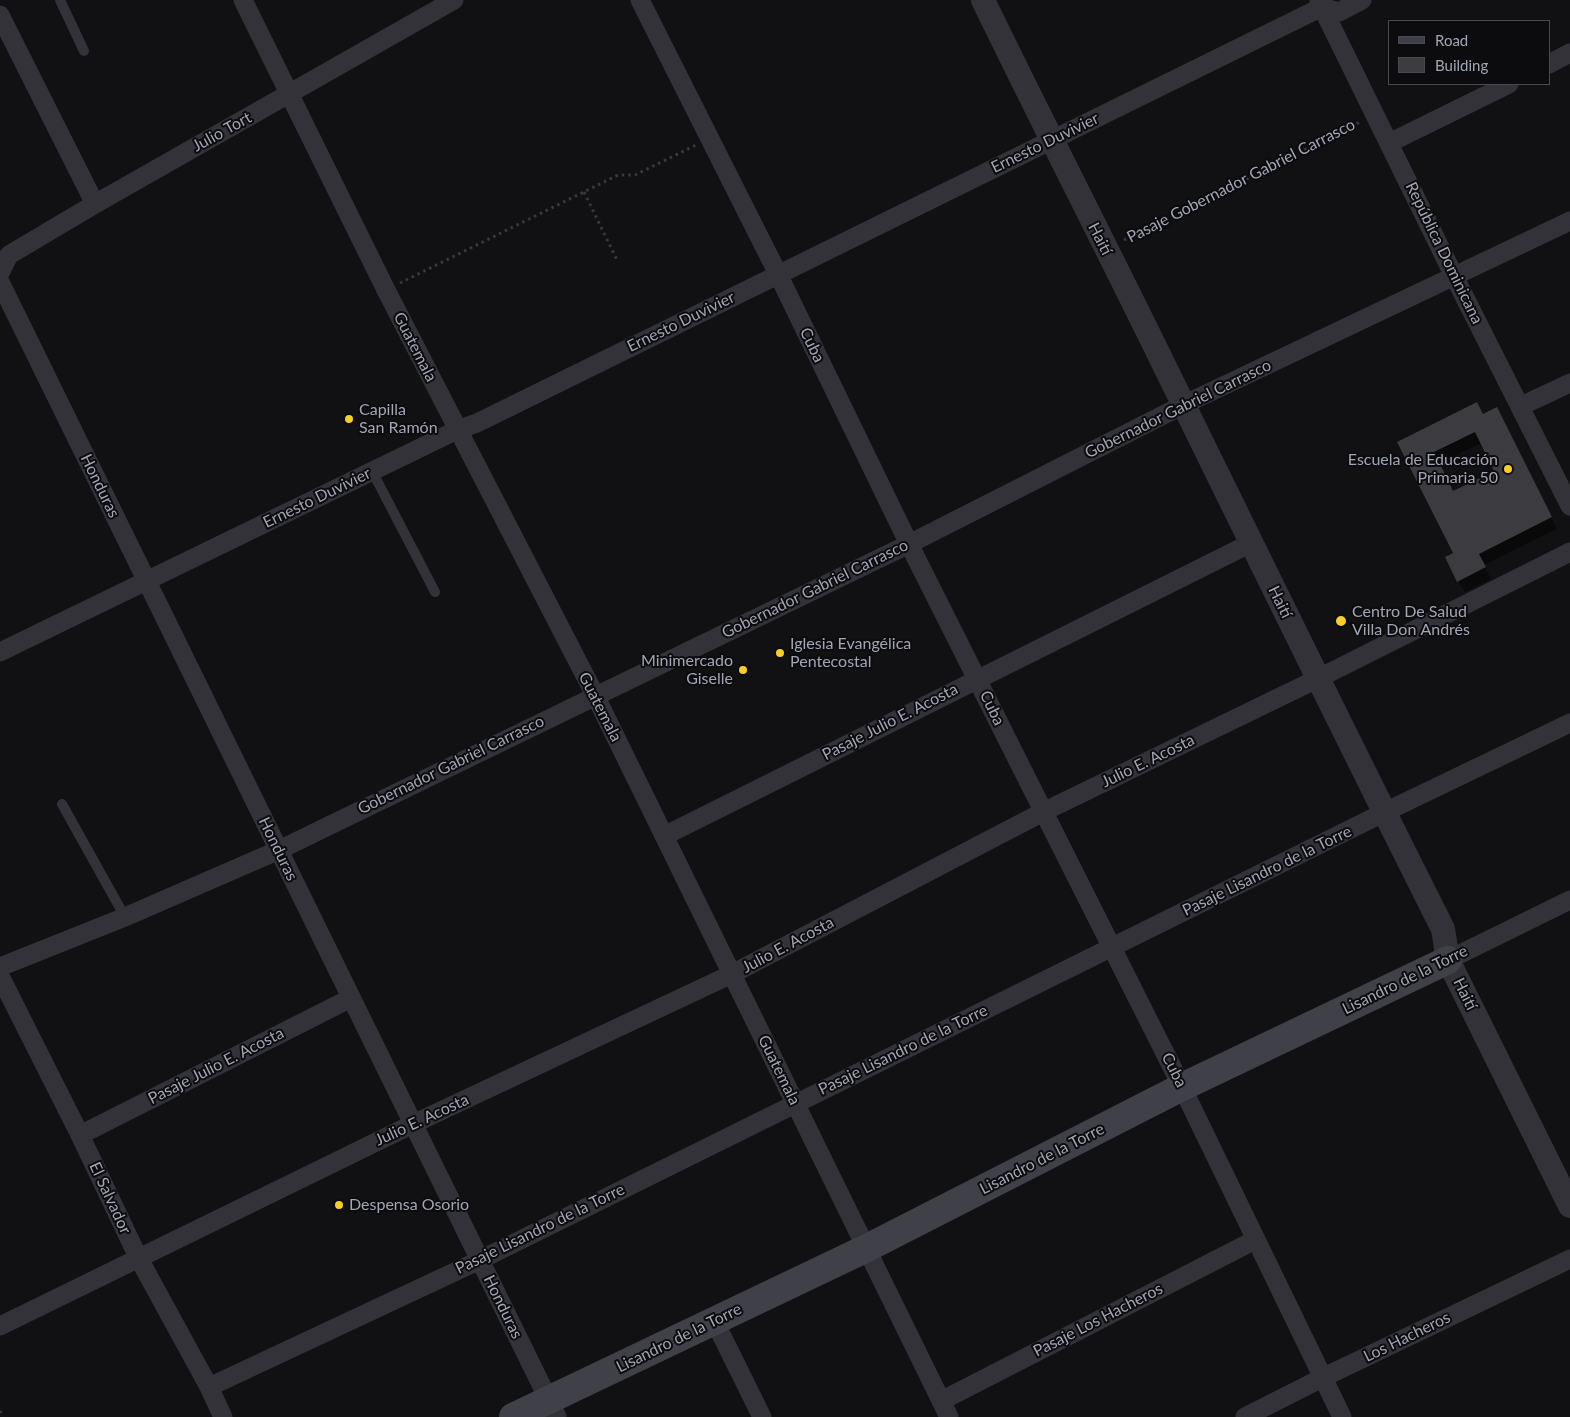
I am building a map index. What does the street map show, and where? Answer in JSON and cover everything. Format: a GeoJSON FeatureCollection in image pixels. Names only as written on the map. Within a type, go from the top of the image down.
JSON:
{"type":"FeatureCollection","features":[{"type":"Feature","properties":{"kind":"main road","name":"Lisandro de la Torre"},"geometry":{"type":"LineString","coordinates":[[513,1417],[553,1409],[714,1320],[866,1248],[1182,1087],[1448,960]]}},
{"type":"Feature","properties":{"kind":"street","name":"Guatemala"},"geometry":{"type":"LineString","coordinates":[[243,0],[386,290],[595,695],[946,1409]]}},
{"type":"Feature","properties":{"kind":"street","name":"Julio Tort"},"geometry":{"type":"LineString","coordinates":[[0,273],[9,255],[454,0]]}},
{"type":"Feature","properties":{"kind":"street","name":"Cuba"},"geometry":{"type":"LineString","coordinates":[[640,0],[778,274],[909,544],[1182,1087],[1342,1417]]}},
{"type":"Feature","properties":{"kind":"street","name":"Haití"},"geometry":{"type":"LineString","coordinates":[[983,0],[1442,929],[1448,960],[1570,1206]]}},
{"type":"Feature","properties":{"kind":"street","name":"Ernesto Duvivier"},"geometry":{"type":"LineString","coordinates":[[0,652],[457,430],[477,423],[1320,4],[1339,12],[1362,0]]}},
{"type":"Feature","properties":{"kind":"street","name":"República Dominicana"},"geometry":{"type":"LineString","coordinates":[[1320,4],[1570,506]]}},
{"type":"Feature","properties":{"kind":"street"},"geometry":{"type":"LineString","coordinates":[[0,15],[95,204]]}},
{"type":"Feature","properties":{"kind":"street"},"geometry":{"type":"LineString","coordinates":[[1550,63],[1570,53]]}},
{"type":"Feature","properties":{"kind":"street"},"geometry":{"type":"LineString","coordinates":[[1389,143],[1507,85]]}},
{"type":"Feature","properties":{"kind":"street","name":"Gobernador Gabriel Carrasco"},"geometry":{"type":"LineString","coordinates":[[0,968],[125,917],[279,850],[909,544],[1183,405],[1570,221]]}},
{"type":"Feature","properties":{"kind":"street","name":"Honduras"},"geometry":{"type":"LineString","coordinates":[[0,282],[553,1409]]}},
{"type":"Feature","properties":{"kind":"street"},"geometry":{"type":"LineString","coordinates":[[1521,406],[1570,383]]}},
{"type":"Feature","properties":{"kind":"street","name":"Pasaje Julio E. Acosta"},"geometry":{"type":"LineString","coordinates":[[664,836],[1251,543]]}},
{"type":"Feature","properties":{"kind":"street","name":"Julio E. Acosta"},"geometry":{"type":"LineString","coordinates":[[0,1326],[413,1124],[732,974],[1044,812],[1570,552]]}},
{"type":"Feature","properties":{"kind":"street","name":"Pasaje Lisandro de la Torre"},"geometry":{"type":"LineString","coordinates":[[209,1387],[480,1260],[795,1102],[1384,812],[1570,723]]}},
{"type":"Feature","properties":{"kind":"street","name":"Lisandro de la Torre"},"geometry":{"type":"LineString","coordinates":[[1448,960],[1570,900]]}},
{"type":"Feature","properties":{"kind":"street","name":"El Salvador"},"geometry":{"type":"LineString","coordinates":[[0,976],[80,1135],[138,1257],[209,1387],[223,1417]]}},
{"type":"Feature","properties":{"kind":"street","name":"Pasaje Julio E. Acosta"},"geometry":{"type":"LineString","coordinates":[[80,1135],[351,998]]}},
{"type":"Feature","properties":{"kind":"street","name":"Pasaje Los Hacheros"},"geometry":{"type":"LineString","coordinates":[[946,1409],[1255,1240]]}},
{"type":"Feature","properties":{"kind":"street","name":"Los Hacheros"},"geometry":{"type":"LineString","coordinates":[[1245,1417],[1570,1259]]}},
{"type":"Feature","properties":{"kind":"street"},"geometry":{"type":"LineString","coordinates":[[714,1320],[762,1417]]}},
{"type":"Feature","properties":{"kind":"lane"},"geometry":{"type":"LineString","coordinates":[[60,0],[84,51]]}},
{"type":"Feature","properties":{"kind":"lane"},"geometry":{"type":"LineString","coordinates":[[372,471],[435,592]]}},
{"type":"Feature","properties":{"kind":"lane"},"geometry":{"type":"LineString","coordinates":[[62,804],[125,917]]}},
{"type":"Feature","properties":{"kind":"path","name":"Pasaje Gobernador Gabriel Carrasco"},"geometry":{"type":"LineString","coordinates":[[1105,249],[1376,114]]}},
{"type":"Feature","properties":{"kind":"path"},"geometry":{"type":"LineString","coordinates":[[386,290],[618,175],[635,175],[710,139]]}},
{"type":"Feature","properties":{"kind":"path"},"geometry":{"type":"LineString","coordinates":[[584,192],[617,260]]}},
{"type":"Feature","properties":{"kind":"path"},"geometry":{"type":"LineString","coordinates":[[0,1411],[3,1417]]}},
{"type":"Feature","properties":{"kind":"building"},"geometry":{"type":"Polygon","coordinates":[[[1477,402],[1483,414],[1497,407],[1552,517],[1479,554],[1486,567],[1457,582],[1445,557],[1453,553],[1397,442],[1477,402]],[[1475,432],[1434,452],[1453,491],[1494,471],[1475,432]]]}},
{"type":"Feature","properties":{"kind":"place","name":"Capilla San Ramón"},"geometry":{"type":"Point","coordinates":[349,419]}},
{"type":"Feature","properties":{"kind":"place","name":"Escuela de Educación Primaria 50"},"geometry":{"type":"Point","coordinates":[1508,469]}},
{"type":"Feature","properties":{"kind":"place","name":"Centro De Salud Villa Don Andrés"},"geometry":{"type":"Point","coordinates":[1341,621]}},
{"type":"Feature","properties":{"kind":"place","name":"Iglesia Evangélica Pentecostal"},"geometry":{"type":"Point","coordinates":[780,653]}},
{"type":"Feature","properties":{"kind":"place","name":"Minimercado Giselle"},"geometry":{"type":"Point","coordinates":[743,670]}},
{"type":"Feature","properties":{"kind":"place","name":"Despensa Osorio"},"geometry":{"type":"Point","coordinates":[339,1205]}}]}
